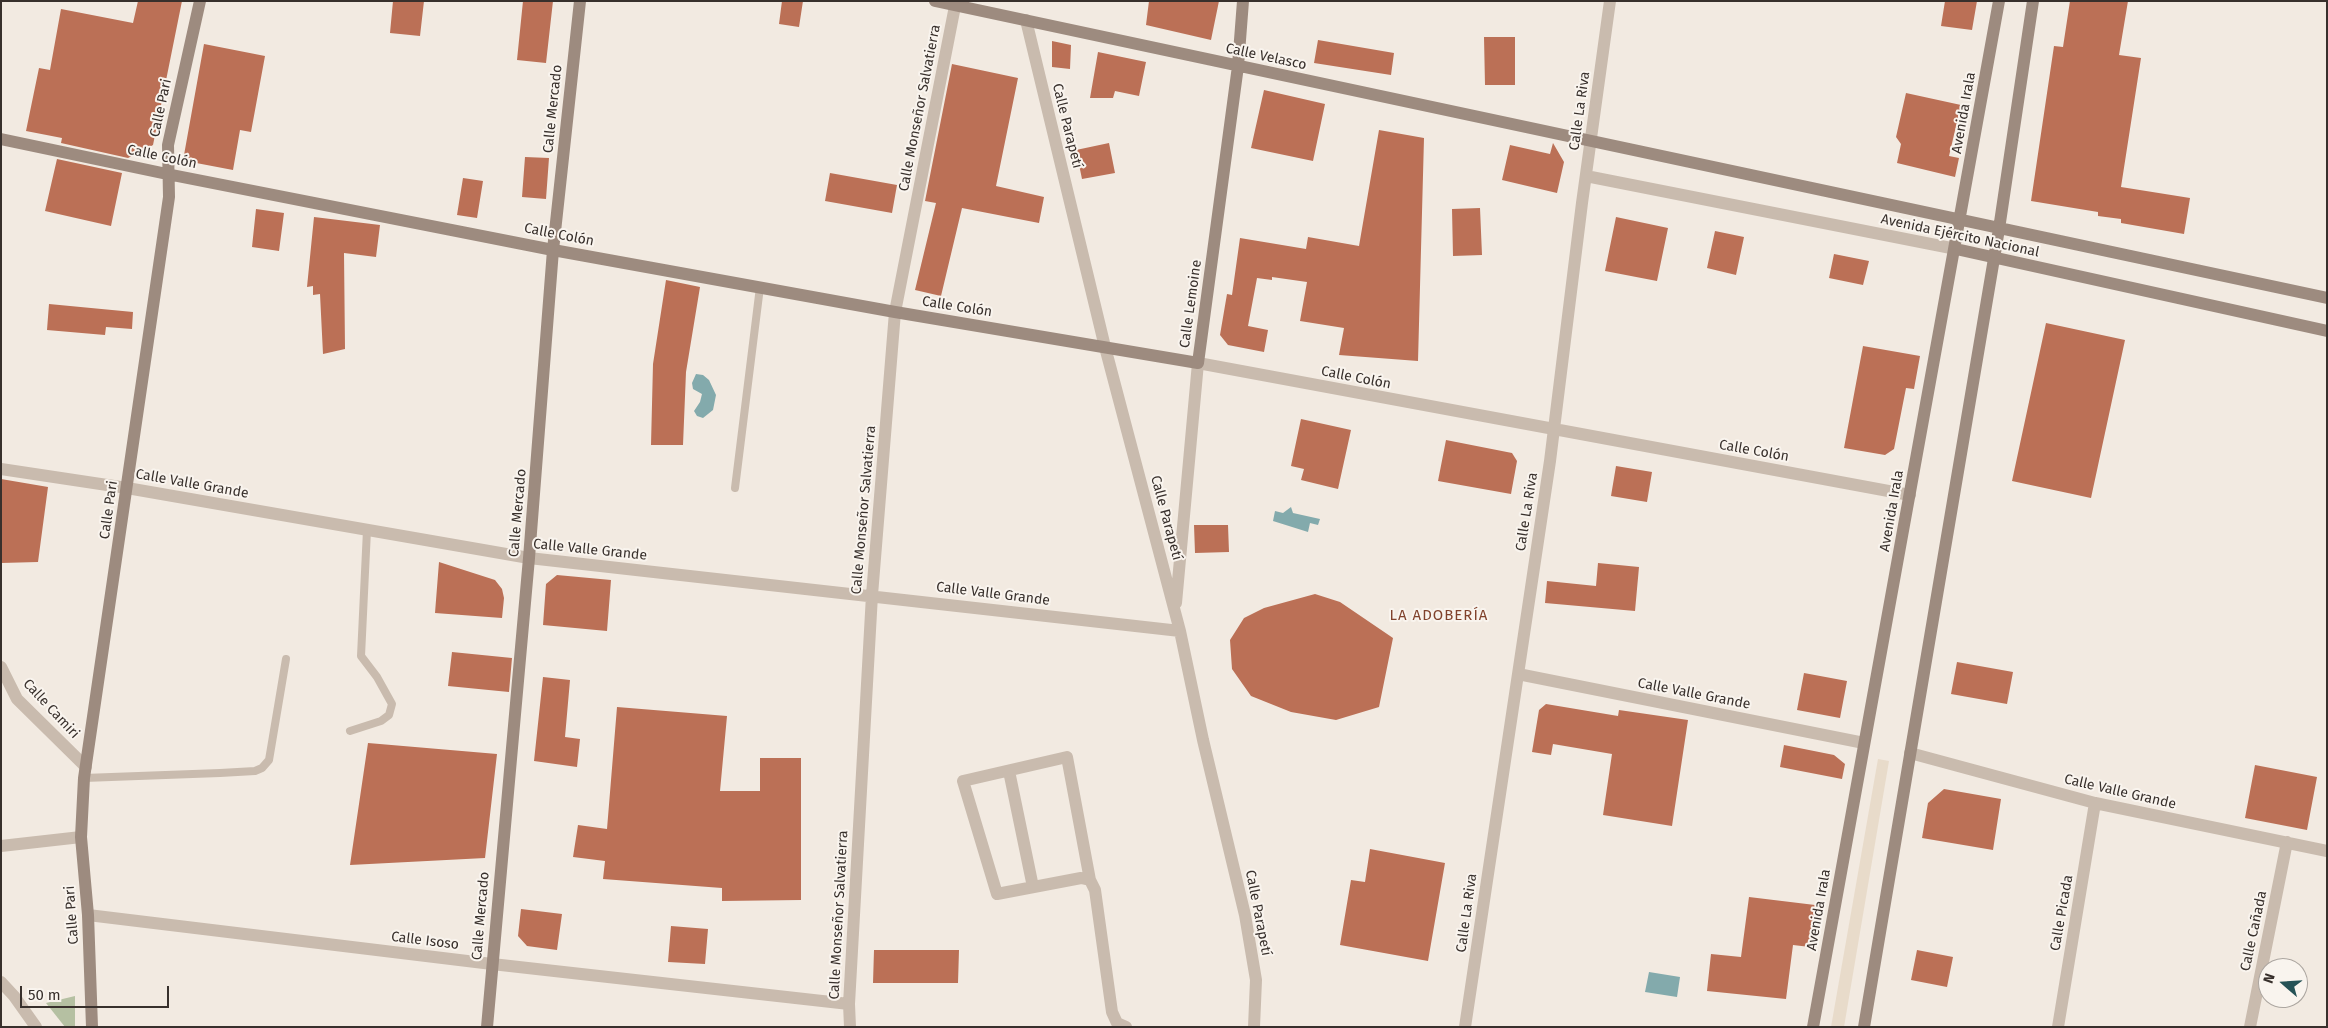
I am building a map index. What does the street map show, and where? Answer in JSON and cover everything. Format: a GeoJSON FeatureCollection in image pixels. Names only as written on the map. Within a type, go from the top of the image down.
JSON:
{"type":"FeatureCollection","features":[{"type":"Feature","properties":{"kind":"street","name":"Calle Pari"},"geometry":{"type":"LineString","coordinates":[[92,1027],[88,915],[81,837],[85,772],[169,197],[167,174],[168,145],[200,1]]}},
{"type":"Feature","properties":{"kind":"street","name":"Calle Mercado"},"geometry":{"type":"LineString","coordinates":[[487,1027],[529,558],[554,250],[580,1]]}},
{"type":"Feature","properties":{"kind":"street","name":"Calle Velasco"},"geometry":{"type":"LineString","coordinates":[[934,1],[956,3],[1026,20],[1591,142]]}},
{"type":"Feature","properties":{"kind":"street","name":"Calle Lemoine"},"geometry":{"type":"LineString","coordinates":[[1175,612],[1198,363],[1238,66],[1243,1]]}},
{"type":"Feature","properties":{"kind":"street","name":"Calle La Riva"},"geometry":{"type":"LineString","coordinates":[[1466,1027],[1554,429],[1610,1]]}},
{"type":"Feature","properties":{"kind":"street","name":"Avenida Irala"},"geometry":{"type":"LineString","coordinates":[[1813,1027],[2000,1]]}},
{"type":"Feature","properties":{"kind":"street"},"geometry":{"type":"LineString","coordinates":[[1864,1027],[1999,229],[2033,1]]}},
{"type":"Feature","properties":{"kind":"street","name":"Calle Monseñor Salvatierra"},"geometry":{"type":"LineString","coordinates":[[850,1027],[849,1004],[872,595],[894,312],[956,3]]}},
{"type":"Feature","properties":{"kind":"street","name":"Calle Parapetí"},"geometry":{"type":"LineString","coordinates":[[1026,20],[1105,347],[1180,631],[1202,740],[1245,915],[1256,980],[1254,1027]]}},
{"type":"Feature","properties":{"kind":"street","name":"Calle Colón"},"geometry":{"type":"LineString","coordinates":[[1,139],[167,174],[554,250],[894,312],[1198,363],[1910,495]]}},
{"type":"Feature","properties":{"kind":"street","name":"Avenida Ejército Nacional"},"geometry":{"type":"LineString","coordinates":[[1591,142],[2327,298]]}},
{"type":"Feature","properties":{"kind":"street","name":"Avenida Ejército Nacional"},"geometry":{"type":"LineString","coordinates":[[1586,176],[1956,249],[2327,331]]}},
{"type":"Feature","properties":{"kind":"street","name":"Calle Valle Grande"},"geometry":{"type":"LineString","coordinates":[[1,469],[127,488],[529,558],[1180,631]]}},
{"type":"Feature","properties":{"kind":"street","name":"Calle Camiri"},"geometry":{"type":"LineString","coordinates":[[1,667],[17,699],[85,772]]}},
{"type":"Feature","properties":{"kind":"street","name":"Calle Valle Grande"},"geometry":{"type":"LineString","coordinates":[[1518,674],[1864,743]]}},
{"type":"Feature","properties":{"kind":"street","name":"Calle Valle Grande"},"geometry":{"type":"LineString","coordinates":[[1910,753],[2096,804],[2327,850]]}},
{"type":"Feature","properties":{"kind":"street"},"geometry":{"type":"LineString","coordinates":[[1090,880],[1081,878],[997,894],[963,781],[1067,757],[1090,880],[1095,890],[1112,1012],[1117,1023],[1126,1027]]}},
{"type":"Feature","properties":{"kind":"street"},"geometry":{"type":"LineString","coordinates":[[1009,771],[1033,887]]}},
{"type":"Feature","properties":{"kind":"street","name":"Calle Picada"},"geometry":{"type":"LineString","coordinates":[[2058,1027],[2096,804]]}},
{"type":"Feature","properties":{"kind":"street"},"geometry":{"type":"LineString","coordinates":[[1,846],[81,837]]}},
{"type":"Feature","properties":{"kind":"street","name":"Calle Cañada"},"geometry":{"type":"LineString","coordinates":[[2250,1027],[2287,842]]}},
{"type":"Feature","properties":{"kind":"street","name":"Calle Isoso"},"geometry":{"type":"LineString","coordinates":[[88,915],[492,964],[849,1004]]}},
{"type":"Feature","properties":{"kind":"street"},"geometry":{"type":"LineString","coordinates":[[1,982],[14,996],[36,1027]]}},
{"type":"Feature","properties":{"kind":"lane"},"geometry":{"type":"LineString","coordinates":[[735,488],[760,287]]}},
{"type":"Feature","properties":{"kind":"lane"},"geometry":{"type":"LineString","coordinates":[[350,731],[381,721],[389,715],[392,704],[377,676],[361,656],[367,530]]}},
{"type":"Feature","properties":{"kind":"lane"},"geometry":{"type":"LineString","coordinates":[[85,772],[220,773],[255,771],[262,768],[269,760],[286,659]]}},
{"type":"Feature","properties":{"kind":"green space"},"geometry":{"type":"Polygon","coordinates":[[[75,996],[75,1027],[65,1027],[46,1003],[75,996]]]}},
{"type":"Feature","properties":{"kind":"shaded area"},"geometry":{"type":"Polygon","coordinates":[[[1878,759],[1889,761],[1844,1027],[1831,1027],[1878,759]]]}},
{"type":"Feature","properties":{"kind":"water"},"geometry":{"type":"Polygon","coordinates":[[[696,374],[703,375],[709,380],[716,395],[713,410],[703,418],[697,416],[694,411],[700,402],[702,394],[693,389],[692,383],[696,374]]]}},
{"type":"Feature","properties":{"kind":"water"},"geometry":{"type":"Polygon","coordinates":[[[1291,507],[1293,513],[1320,519],[1318,525],[1310,523],[1308,532],[1273,521],[1275,511],[1283,513],[1291,507]]]}},
{"type":"Feature","properties":{"kind":"water"},"geometry":{"type":"Polygon","coordinates":[[[1649,972],[1680,977],[1677,997],[1645,992],[1649,972]]]}},
{"type":"Feature","properties":{"kind":"building"},"geometry":{"type":"Polygon","coordinates":[[[138,1],[182,1],[153,145],[128,158],[61,143],[62,138],[26,131],[39,68],[50,70],[61,9],[133,23],[138,1]]]}},
{"type":"Feature","properties":{"kind":"building"},"geometry":{"type":"Polygon","coordinates":[[[393,1],[424,1],[420,36],[390,33],[393,1]]]}},
{"type":"Feature","properties":{"kind":"building"},"geometry":{"type":"Polygon","coordinates":[[[523,1],[553,1],[546,63],[517,60],[523,1]]]}},
{"type":"Feature","properties":{"kind":"building"},"geometry":{"type":"Polygon","coordinates":[[[782,1],[803,1],[799,27],[779,24],[782,1]]]}},
{"type":"Feature","properties":{"kind":"building"},"geometry":{"type":"Polygon","coordinates":[[[1149,1],[1219,1],[1211,40],[1146,25],[1149,1]]]}},
{"type":"Feature","properties":{"kind":"building"},"geometry":{"type":"Polygon","coordinates":[[[1945,1],[1977,1],[1972,30],[1941,26],[1945,1]]]}},
{"type":"Feature","properties":{"kind":"building"},"geometry":{"type":"Polygon","coordinates":[[[2070,1],[2128,1],[2119,55],[2141,58],[2121,187],[2190,198],[2184,234],[2121,223],[2121,219],[2098,216],[2098,212],[2031,201],[2054,46],[2063,47],[2070,1]]]}},
{"type":"Feature","properties":{"kind":"building"},"geometry":{"type":"Polygon","coordinates":[[[1484,37],[1515,37],[1515,85],[1485,85],[1484,37]]]}},
{"type":"Feature","properties":{"kind":"building"},"geometry":{"type":"Polygon","coordinates":[[[1318,40],[1394,53],[1391,75],[1314,63],[1318,40]]]}},
{"type":"Feature","properties":{"kind":"building"},"geometry":{"type":"Polygon","coordinates":[[[1052,41],[1071,45],[1070,69],[1052,67],[1052,41]]]}},
{"type":"Feature","properties":{"kind":"building"},"geometry":{"type":"Polygon","coordinates":[[[204,44],[265,56],[251,132],[240,130],[233,170],[191,162],[184,155],[204,44]]]}},
{"type":"Feature","properties":{"kind":"building"},"geometry":{"type":"Polygon","coordinates":[[[1098,52],[1146,62],[1139,96],[1115,91],[1113,98],[1090,98],[1098,52]]]}},
{"type":"Feature","properties":{"kind":"building"},"geometry":{"type":"Polygon","coordinates":[[[952,64],[1018,78],[996,186],[1044,197],[1039,223],[962,208],[941,296],[915,290],[936,203],[925,201],[952,64]]]}},
{"type":"Feature","properties":{"kind":"building"},"geometry":{"type":"Polygon","coordinates":[[[1264,90],[1325,104],[1313,161],[1251,148],[1264,90]]]}},
{"type":"Feature","properties":{"kind":"building"},"geometry":{"type":"Polygon","coordinates":[[[1906,93],[1961,105],[1949,156],[1959,158],[1955,177],[1897,163],[1901,144],[1896,137],[1906,93]]]}},
{"type":"Feature","properties":{"kind":"building"},"geometry":{"type":"Polygon","coordinates":[[[1379,130],[1424,138],[1418,361],[1339,355],[1344,328],[1300,321],[1307,282],[1272,277],[1272,280],[1257,278],[1248,326],[1268,330],[1264,352],[1228,345],[1220,335],[1227,294],[1232,295],[1240,238],[1306,249],[1308,237],[1359,246],[1379,130]]]}},
{"type":"Feature","properties":{"kind":"building"},"geometry":{"type":"Polygon","coordinates":[[[1109,143],[1115,173],[1082,179],[1076,150],[1109,143]]]}},
{"type":"Feature","properties":{"kind":"building"},"geometry":{"type":"Polygon","coordinates":[[[1553,143],[1564,162],[1557,193],[1502,180],[1510,145],[1550,154],[1553,143]]]}},
{"type":"Feature","properties":{"kind":"building"},"geometry":{"type":"Polygon","coordinates":[[[525,157],[549,158],[546,199],[522,197],[525,157]]]}},
{"type":"Feature","properties":{"kind":"building"},"geometry":{"type":"Polygon","coordinates":[[[57,159],[122,173],[111,226],[45,211],[57,159]]]}},
{"type":"Feature","properties":{"kind":"building"},"geometry":{"type":"Polygon","coordinates":[[[830,173],[897,185],[892,213],[825,201],[830,173]]]}},
{"type":"Feature","properties":{"kind":"building"},"geometry":{"type":"Polygon","coordinates":[[[463,178],[483,181],[477,218],[457,215],[463,178]]]}},
{"type":"Feature","properties":{"kind":"building"},"geometry":{"type":"Polygon","coordinates":[[[1480,208],[1482,255],[1453,256],[1452,209],[1480,208]]]}},
{"type":"Feature","properties":{"kind":"building"},"geometry":{"type":"Polygon","coordinates":[[[256,209],[284,213],[279,251],[252,247],[256,209]]]}},
{"type":"Feature","properties":{"kind":"building"},"geometry":{"type":"Polygon","coordinates":[[[314,217],[380,225],[376,257],[344,253],[345,349],[323,354],[320,294],[313,295],[313,286],[307,287],[314,217]]]}},
{"type":"Feature","properties":{"kind":"building"},"geometry":{"type":"Polygon","coordinates":[[[1616,217],[1668,228],[1657,281],[1605,271],[1616,217]]]}},
{"type":"Feature","properties":{"kind":"building"},"geometry":{"type":"Polygon","coordinates":[[[1715,231],[1744,237],[1736,275],[1707,268],[1715,231]]]}},
{"type":"Feature","properties":{"kind":"building"},"geometry":{"type":"Polygon","coordinates":[[[1834,254],[1869,261],[1863,285],[1829,278],[1834,254]]]}},
{"type":"Feature","properties":{"kind":"building"},"geometry":{"type":"Polygon","coordinates":[[[666,280],[700,287],[686,372],[683,445],[651,445],[653,364],[666,280]]]}},
{"type":"Feature","properties":{"kind":"building"},"geometry":{"type":"Polygon","coordinates":[[[49,304],[133,312],[132,329],[106,327],[105,335],[47,330],[49,304]]]}},
{"type":"Feature","properties":{"kind":"building"},"geometry":{"type":"Polygon","coordinates":[[[2046,323],[2125,340],[2091,498],[2012,481],[2046,323]]]}},
{"type":"Feature","properties":{"kind":"building"},"geometry":{"type":"Polygon","coordinates":[[[1863,346],[1920,356],[1914,389],[1906,388],[1894,449],[1885,455],[1844,448],[1863,346]]]}},
{"type":"Feature","properties":{"kind":"building"},"geometry":{"type":"Polygon","coordinates":[[[1301,419],[1351,430],[1338,489],[1301,480],[1304,469],[1291,466],[1301,419]]]}},
{"type":"Feature","properties":{"kind":"building"},"geometry":{"type":"Polygon","coordinates":[[[1446,440],[1512,453],[1517,461],[1511,494],[1438,481],[1446,440]]]}},
{"type":"Feature","properties":{"kind":"building"},"geometry":{"type":"Polygon","coordinates":[[[1616,466],[1652,472],[1647,502],[1611,496],[1616,466]]]}},
{"type":"Feature","properties":{"kind":"building"},"geometry":{"type":"Polygon","coordinates":[[[1,479],[48,487],[38,562],[1,563],[1,479]]]}},
{"type":"Feature","properties":{"kind":"building"},"geometry":{"type":"Polygon","coordinates":[[[1194,525],[1228,525],[1229,552],[1195,553],[1194,525]]]}},
{"type":"Feature","properties":{"kind":"building"},"geometry":{"type":"Polygon","coordinates":[[[439,562],[495,580],[502,589],[504,598],[502,618],[435,613],[439,562]]]}},
{"type":"Feature","properties":{"kind":"building"},"geometry":{"type":"Polygon","coordinates":[[[1598,563],[1639,567],[1635,611],[1545,603],[1547,581],[1596,586],[1598,563]]]}},
{"type":"Feature","properties":{"kind":"building"},"geometry":{"type":"Polygon","coordinates":[[[557,575],[611,580],[607,631],[543,625],[546,584],[557,575]]]}},
{"type":"Feature","properties":{"kind":"building"},"geometry":{"type":"Polygon","coordinates":[[[1315,594],[1340,602],[1393,638],[1379,707],[1336,720],[1291,712],[1251,696],[1232,669],[1230,640],[1244,618],[1264,608],[1315,594]]]}},
{"type":"Feature","properties":{"kind":"building"},"geometry":{"type":"Polygon","coordinates":[[[452,652],[512,658],[509,692],[448,686],[452,652]]]}},
{"type":"Feature","properties":{"kind":"building"},"geometry":{"type":"Polygon","coordinates":[[[1957,662],[2013,672],[2007,704],[1951,694],[1957,662]]]}},
{"type":"Feature","properties":{"kind":"building"},"geometry":{"type":"Polygon","coordinates":[[[1804,673],[1847,681],[1840,718],[1797,710],[1804,673]]]}},
{"type":"Feature","properties":{"kind":"building"},"geometry":{"type":"Polygon","coordinates":[[[543,677],[570,680],[565,737],[580,739],[577,767],[534,761],[543,677]]]}},
{"type":"Feature","properties":{"kind":"building"},"geometry":{"type":"Polygon","coordinates":[[[1546,704],[1618,716],[1619,710],[1688,720],[1672,826],[1603,815],[1612,754],[1553,744],[1551,755],[1532,752],[1539,710],[1546,704]]]}},
{"type":"Feature","properties":{"kind":"building"},"geometry":{"type":"Polygon","coordinates":[[[617,707],[727,716],[720,791],[760,791],[760,758],[801,758],[801,900],[722,901],[722,888],[603,879],[605,861],[573,857],[578,825],[607,829],[617,707]]]}},
{"type":"Feature","properties":{"kind":"building"},"geometry":{"type":"Polygon","coordinates":[[[368,743],[497,754],[485,858],[350,865],[368,743]]]}},
{"type":"Feature","properties":{"kind":"building"},"geometry":{"type":"Polygon","coordinates":[[[1784,745],[1834,755],[1845,764],[1842,779],[1780,767],[1784,745]]]}},
{"type":"Feature","properties":{"kind":"building"},"geometry":{"type":"Polygon","coordinates":[[[2255,765],[2317,777],[2307,830],[2245,818],[2255,765]]]}},
{"type":"Feature","properties":{"kind":"building"},"geometry":{"type":"Polygon","coordinates":[[[1944,789],[2001,799],[1993,850],[1922,838],[1928,803],[1944,789]]]}},
{"type":"Feature","properties":{"kind":"building"},"geometry":{"type":"Polygon","coordinates":[[[1370,849],[1445,863],[1428,961],[1340,945],[1351,880],[1365,882],[1370,849]]]}},
{"type":"Feature","properties":{"kind":"building"},"geometry":{"type":"Polygon","coordinates":[[[1749,897],[1815,905],[1810,947],[1793,945],[1786,999],[1707,991],[1711,954],[1741,957],[1749,897]]]}},
{"type":"Feature","properties":{"kind":"building"},"geometry":{"type":"Polygon","coordinates":[[[521,909],[562,914],[557,950],[527,946],[518,936],[521,909]]]}},
{"type":"Feature","properties":{"kind":"building"},"geometry":{"type":"Polygon","coordinates":[[[671,926],[708,929],[705,964],[668,962],[671,926]]]}},
{"type":"Feature","properties":{"kind":"building"},"geometry":{"type":"Polygon","coordinates":[[[874,950],[959,950],[958,983],[873,983],[874,950]]]}},
{"type":"Feature","properties":{"kind":"building"},"geometry":{"type":"Polygon","coordinates":[[[1917,950],[1953,957],[1947,987],[1911,980],[1917,950]]]}},
{"type":"Feature","properties":{"kind":"district","name":"LA ADOBERÍA"},"geometry":{"type":"Point","coordinates":[1439,616]}}]}
